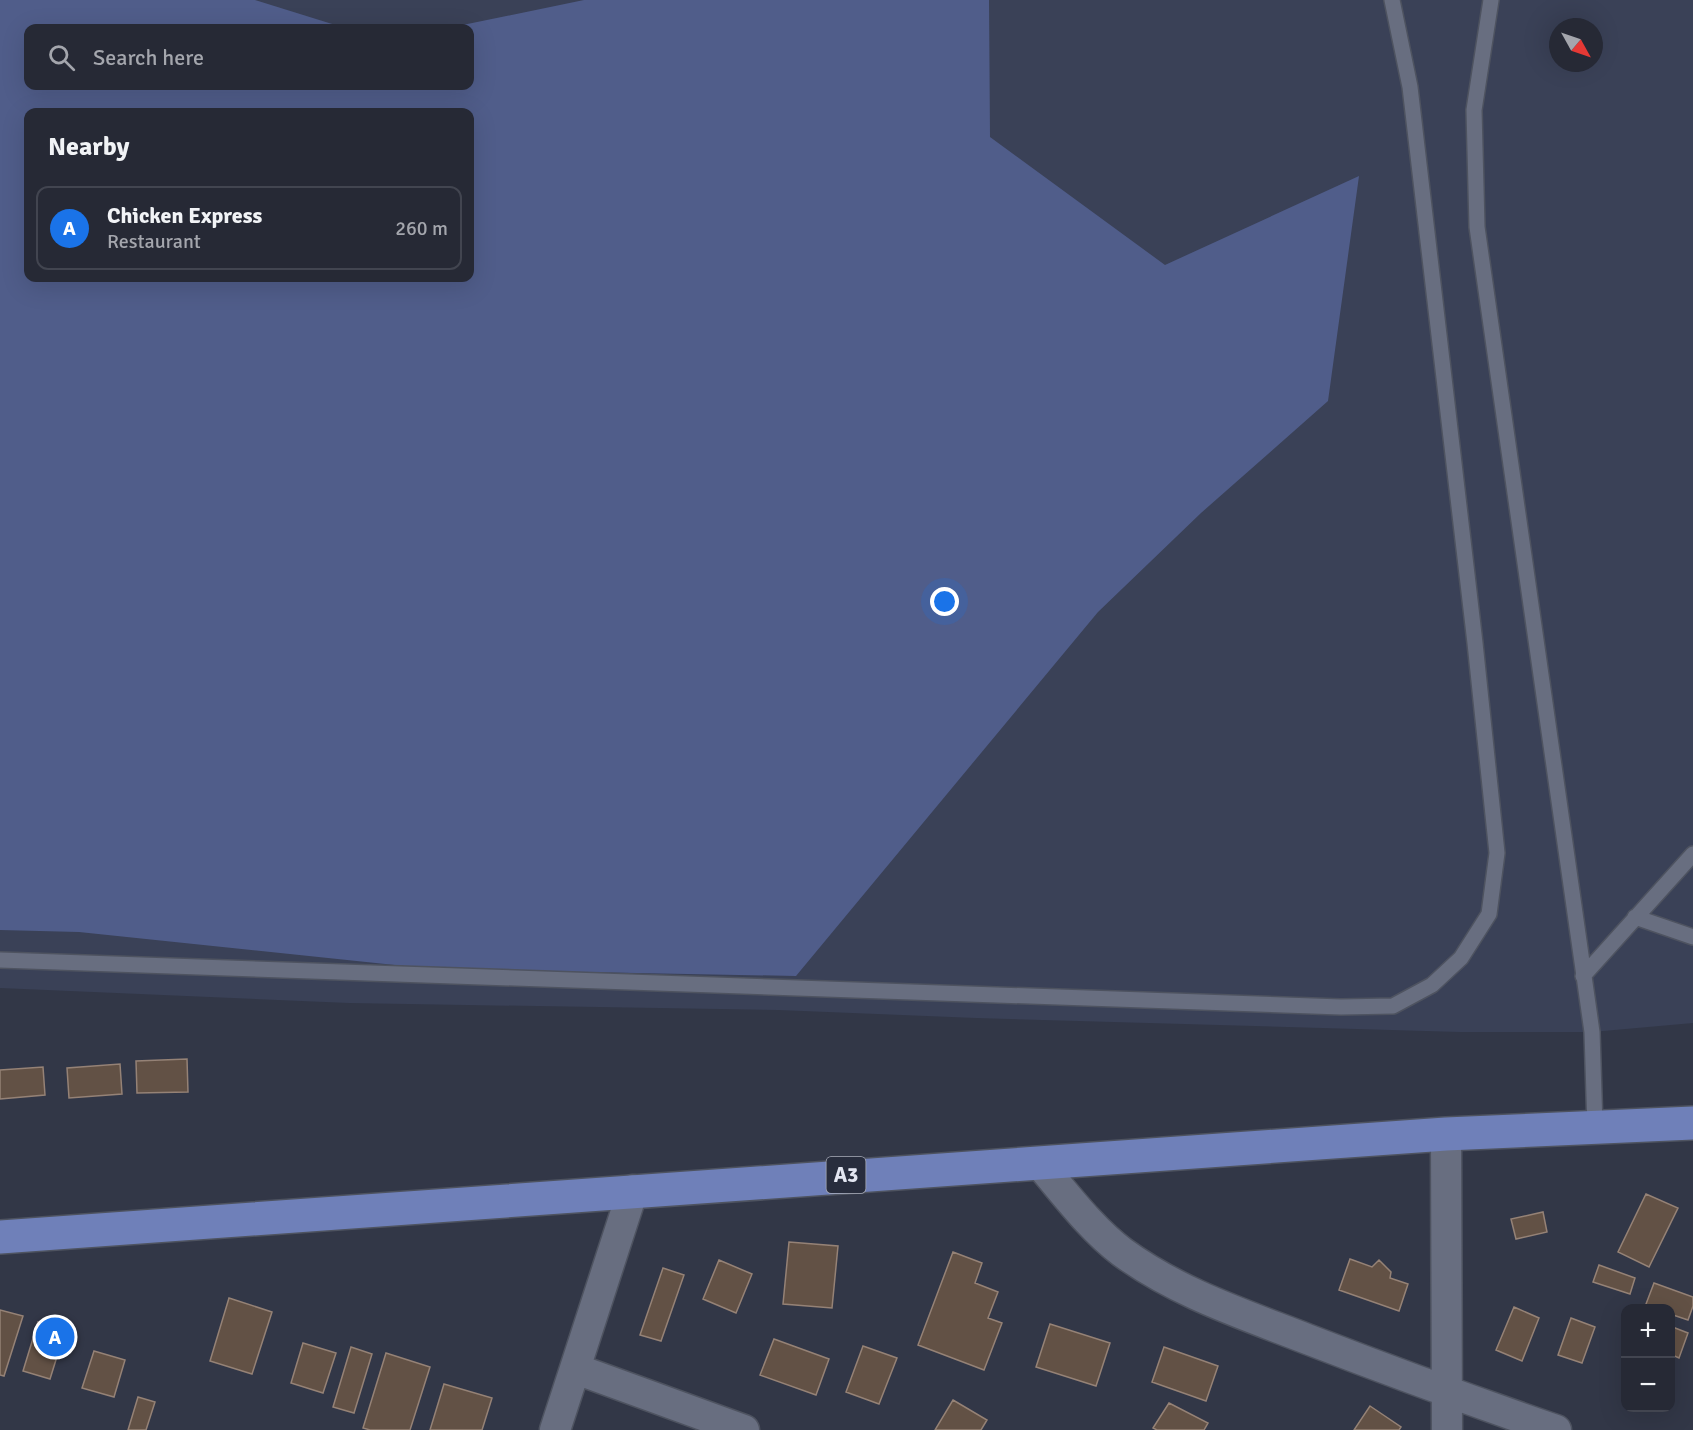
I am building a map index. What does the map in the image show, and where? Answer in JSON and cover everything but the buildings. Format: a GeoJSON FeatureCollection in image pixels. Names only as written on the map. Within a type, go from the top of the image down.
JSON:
{"type":"FeatureCollection","features":[{"type":"Feature","properties":{"kind":"highway","name":"A3"},"geometry":{"type":"LineString","coordinates":[[0,1237],[633,1190],[1446,1134],[1692,1124]]}},
{"type":"Feature","properties":{"kind":"street"},"geometry":{"type":"LineString","coordinates":[[1446,1134],[1447,1430]]}},
{"type":"Feature","properties":{"kind":"street"},"geometry":{"type":"LineString","coordinates":[[1038,1162],[1087,1218],[1120,1250],[1177,1286],[1206,1300],[1448,1393],[1556,1430]]}},
{"type":"Feature","properties":{"kind":"street"},"geometry":{"type":"LineString","coordinates":[[555,1430],[633,1190]]}},
{"type":"Feature","properties":{"kind":"street"},"geometry":{"type":"LineString","coordinates":[[576,1370],[744,1430]]}},
{"type":"Feature","properties":{"kind":"lane"},"geometry":{"type":"LineString","coordinates":[[0,960],[1341,1007],[1394,1006],[1432,986],[1461,958],[1490,914],[1497,853],[1475,643],[1410,87],[1392,0]]}},
{"type":"Feature","properties":{"kind":"lane"},"geometry":{"type":"LineString","coordinates":[[1491,0],[1474,110],[1477,227],[1583,976],[1593,1032],[1595,1127]]}},
{"type":"Feature","properties":{"kind":"lane"},"geometry":{"type":"LineString","coordinates":[[1583,976],[1693,854]]}},
{"type":"Feature","properties":{"kind":"lane"},"geometry":{"type":"LineString","coordinates":[[1635,917],[1693,937]]}},
{"type":"Feature","properties":{"kind":"shaded area"},"geometry":{"type":"Polygon","coordinates":[[[0,0],[1693,0],[1693,1023],[1592,1032],[1460,1032],[778,1010],[349,1003],[0,988],[0,0]]]}},
{"type":"Feature","properties":{"kind":"shaded area"},"geometry":{"type":"Polygon","coordinates":[[[0,0],[255,0],[332,24],[24,24],[24,90],[474,90],[474,24],[467,24],[584,0],[989,0],[990,137],[1165,265],[1359,176],[1328,401],[1201,513],[1098,612],[796,976],[433,969],[79,932],[0,930],[0,0]]]}},
{"type":"Feature","properties":{"kind":"place","name":"Chicken Express"},"geometry":{"type":"Point","coordinates":[55,1337]}}]}
